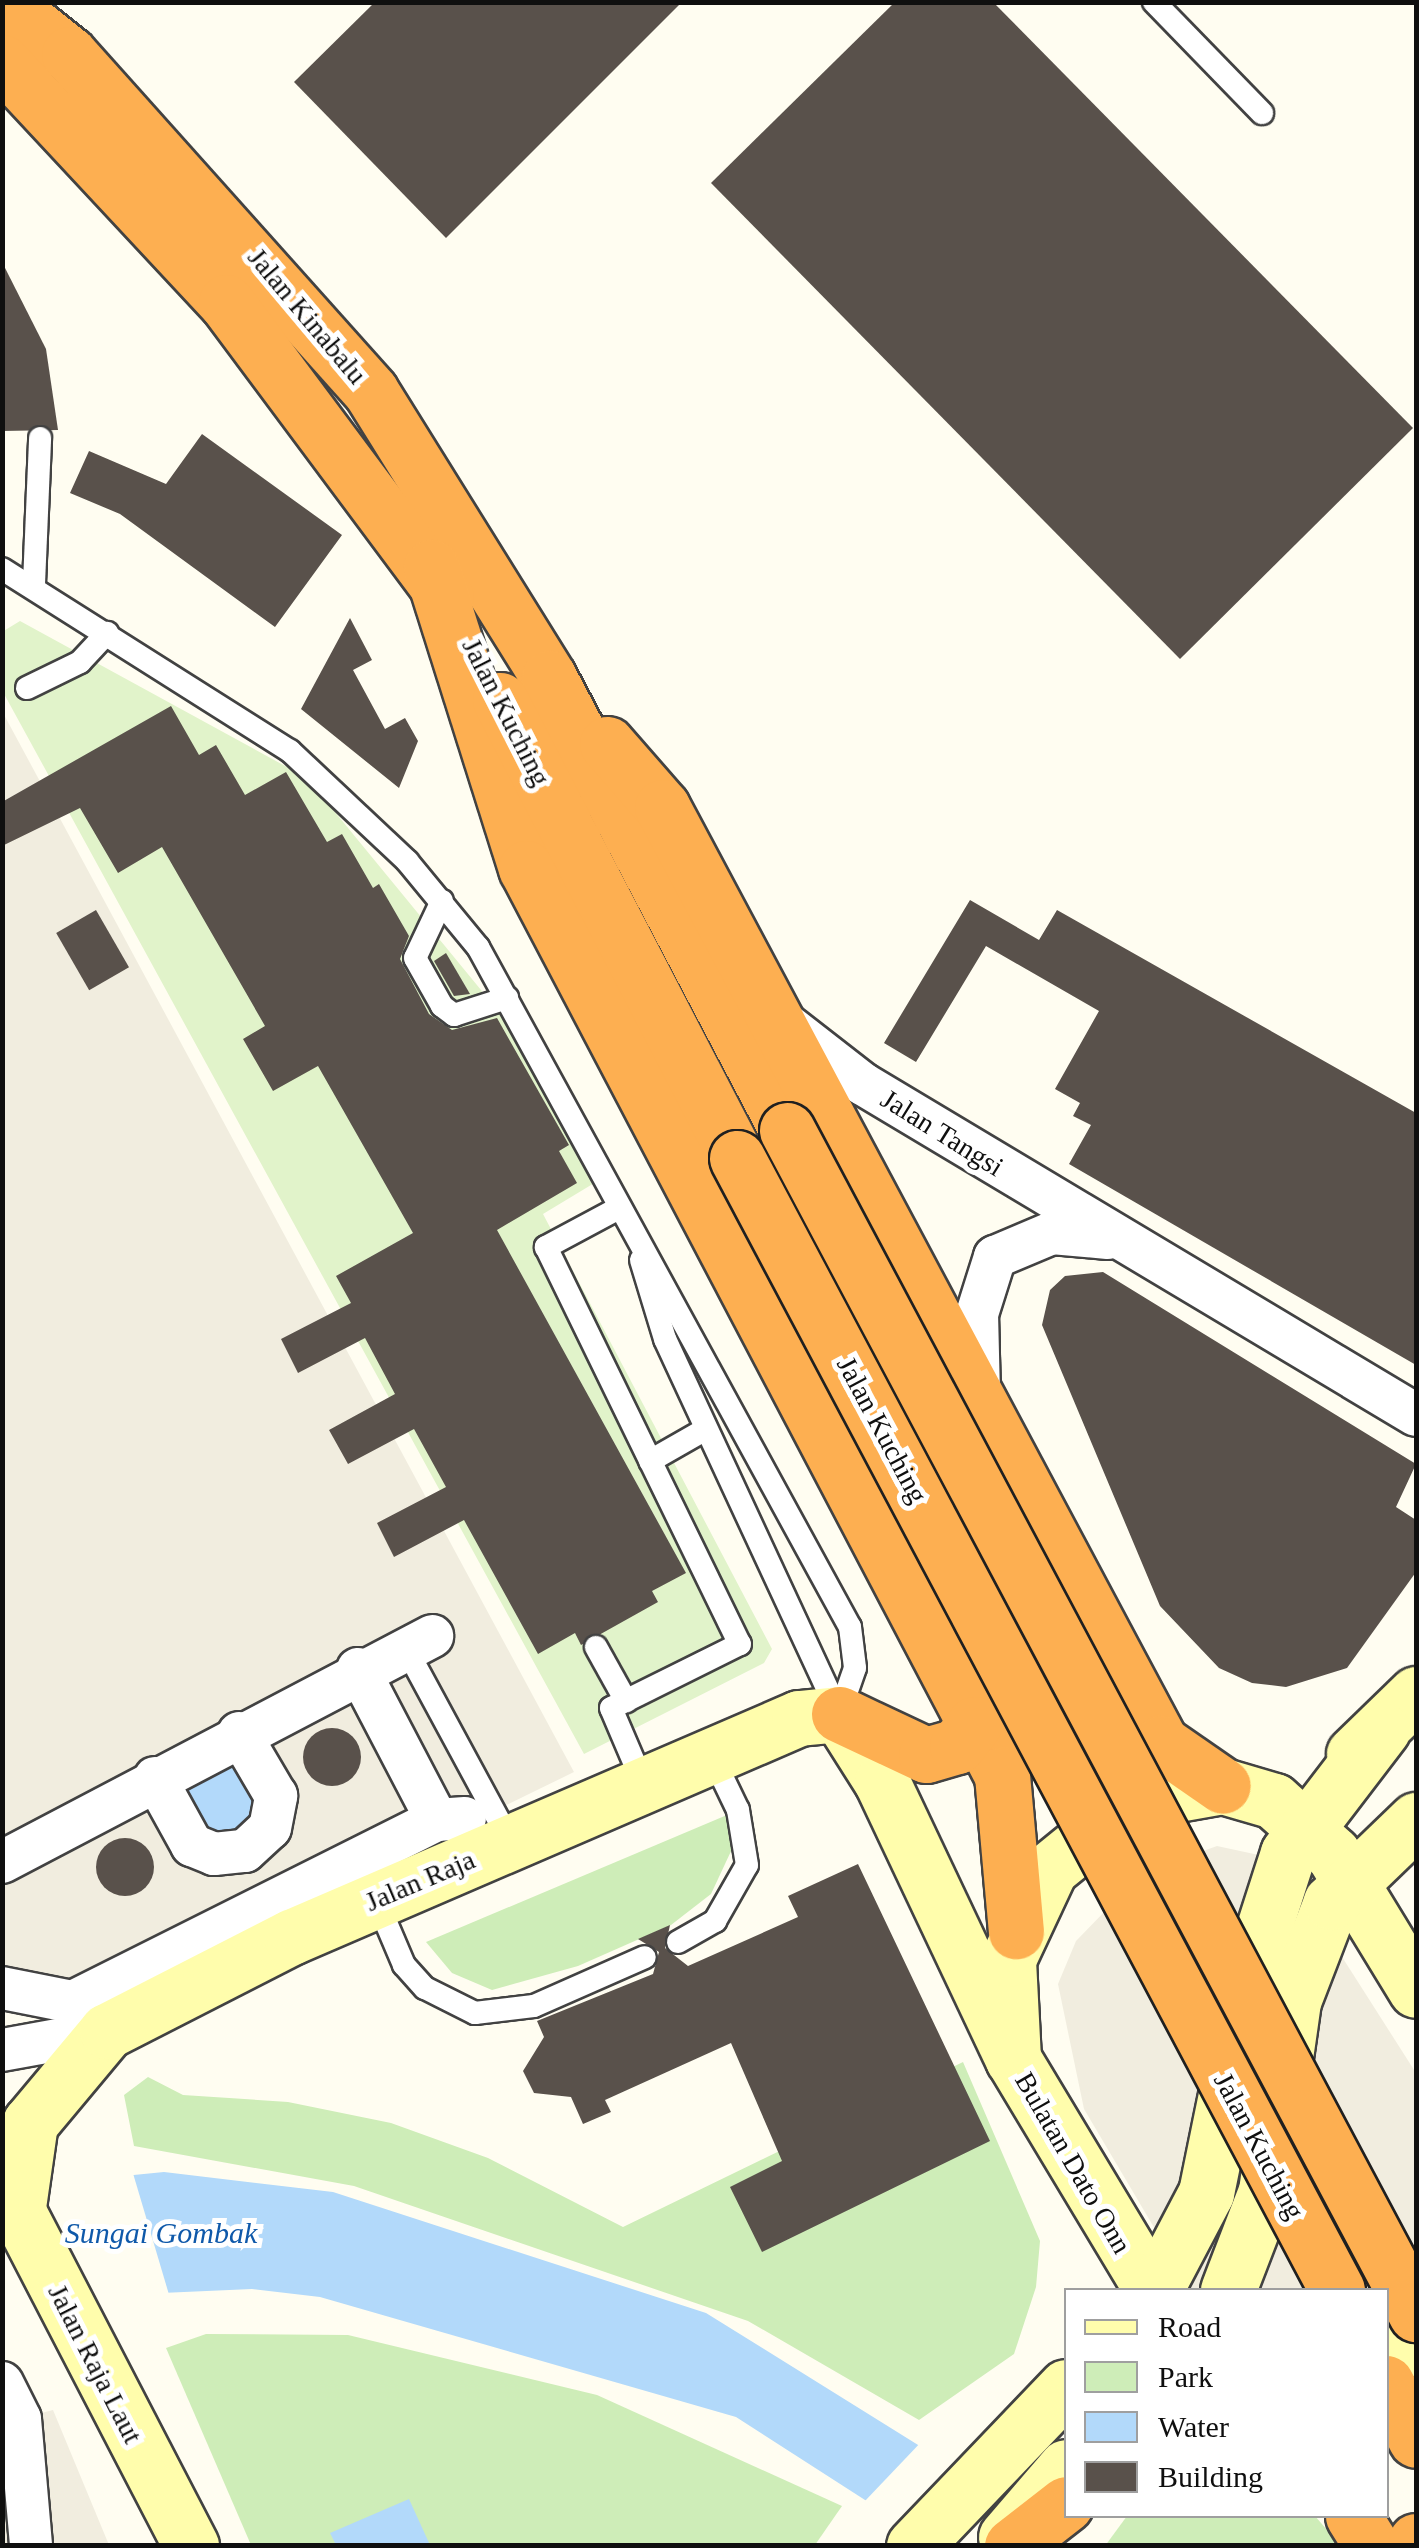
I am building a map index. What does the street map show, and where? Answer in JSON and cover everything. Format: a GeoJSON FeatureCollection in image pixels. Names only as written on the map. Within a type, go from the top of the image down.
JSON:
{"type":"FeatureCollection","features":[{"type":"Feature","properties":{"kind":"highway","name":"Jalan Kinabalu"},"geometry":{"type":"LineString","coordinates":[[4,2],[69,54],[371,392],[549,678]]}},
{"type":"Feature","properties":{"kind":"highway","name":"Jalan Kinabalu"},"geometry":{"type":"LineString","coordinates":[[2,62],[226,302],[431,567]]}},
{"type":"Feature","properties":{"kind":"highway"},"geometry":{"type":"LineString","coordinates":[[431,567],[526,868],[1006,1788],[1016,1931]]}},
{"type":"Feature","properties":{"kind":"highway","name":"Jalan Kuching"},"geometry":{"type":"LineString","coordinates":[[431,567],[738,1158],[1336,2288]]}},
{"type":"Feature","properties":{"kind":"highway"},"geometry":{"type":"LineString","coordinates":[[549,678],[662,807],[1161,1743],[1223,1786]]}},
{"type":"Feature","properties":{"kind":"highway","name":"Jalan Kuching"},"geometry":{"type":"LineString","coordinates":[[549,678],[1416,2314]]}},
{"type":"Feature","properties":{"kind":"highway"},"geometry":{"type":"LineString","coordinates":[[839,1714],[926,1755],[957,1746],[974,1724]]}},
{"type":"Feature","properties":{"kind":"highway"},"geometry":{"type":"LineString","coordinates":[[1389,2389],[1416,2440]]}},
{"type":"Feature","properties":{"kind":"highway"},"geometry":{"type":"LineString","coordinates":[[1012,2546],[1064,2506]]}},
{"type":"Feature","properties":{"kind":"highway"},"geometry":{"type":"LineString","coordinates":[[1354,2518],[1372,2546]]}},
{"type":"Feature","properties":{"kind":"highway"},"geometry":{"type":"LineString","coordinates":[[1384,2518],[1400,2546]]}},
{"type":"Feature","properties":{"kind":"street","name":"Jalan Tangsi"},"geometry":{"type":"LineString","coordinates":[[777,1018],[863,1084],[1114,1239],[1416,1415]]}},
{"type":"Feature","properties":{"kind":"street","name":"Jalan Tangsi"},"geometry":{"type":"LineString","coordinates":[[979,1399],[977,1314],[996,1257],[1052,1233],[1114,1239]]}},
{"type":"Feature","properties":{"kind":"street"},"geometry":{"type":"LineString","coordinates":[[2,1862],[358,1670],[424,1652]]}},
{"type":"Feature","properties":{"kind":"street"},"geometry":{"type":"LineString","coordinates":[[2,1988],[73,2002],[273,1906],[471,1827],[358,1670]]}},
{"type":"Feature","properties":{"kind":"street"},"geometry":{"type":"LineString","coordinates":[[1158,2284],[1226,2126],[1253,1962],[1290,1826],[1308,1787],[1399,1712]]}},
{"type":"Feature","properties":{"kind":"street","name":"Jalan Raja"},"geometry":{"type":"LineString","coordinates":[[2,2050],[107,2031],[273,1906],[376,1899],[471,1827],[643,1783],[800,1718],[839,1714]]}},
{"type":"Feature","properties":{"kind":"street"},"geometry":{"type":"LineString","coordinates":[[839,1714],[882,1782],[1013,2058]]}},
{"type":"Feature","properties":{"kind":"street"},"geometry":{"type":"LineString","coordinates":[[155,1778],[192,1845],[214,1854],[245,1851],[270,1828],[276,1796],[239,1732]]}},
{"type":"Feature","properties":{"kind":"street","name":"Bulatan Dato Onn"},"geometry":{"type":"LineString","coordinates":[[1158,2284],[1108,2230],[1013,2058],[1004,1983],[1016,1931],[1050,1869],[1104,1826],[1161,1797],[1223,1786],[1290,1826]]}},
{"type":"Feature","properties":{"kind":"street"},"geometry":{"type":"LineString","coordinates":[[1229,2288],[1266,2191],[1293,2001],[1353,1902],[1416,1820]]}},
{"type":"Feature","properties":{"kind":"street"},"geometry":{"type":"LineString","coordinates":[[1290,1826],[1353,1902],[1416,1990]]}},
{"type":"Feature","properties":{"kind":"street"},"geometry":{"type":"LineString","coordinates":[[1353,1902],[1416,1831]]}},
{"type":"Feature","properties":{"kind":"street"},"geometry":{"type":"LineString","coordinates":[[10,2194],[30,2123],[107,2031]]}},
{"type":"Feature","properties":{"kind":"street","name":"Jalan Raja Laut"},"geometry":{"type":"LineString","coordinates":[[10,2194],[107,2394],[191,2546]]}},
{"type":"Feature","properties":{"kind":"street"},"geometry":{"type":"LineString","coordinates":[[1099,2288],[1108,2230]]}},
{"type":"Feature","properties":{"kind":"street"},"geometry":{"type":"LineString","coordinates":[[1389,2358],[1416,2343]]}},
{"type":"Feature","properties":{"kind":"street"},"geometry":{"type":"LineString","coordinates":[[914,2546],[1058,2393]]}},
{"type":"Feature","properties":{"kind":"street"},"geometry":{"type":"LineString","coordinates":[[11,2401],[12,2471],[32,2546]]}},
{"type":"Feature","properties":{"kind":"street"},"geometry":{"type":"LineString","coordinates":[[999,2546],[1064,2470]]}},
{"type":"Feature","properties":{"kind":"lane"},"geometry":{"type":"LineString","coordinates":[[1154,2],[1262,113]]}},
{"type":"Feature","properties":{"kind":"lane"},"geometry":{"type":"LineString","coordinates":[[34,584],[40,438]]}},
{"type":"Feature","properties":{"kind":"lane"},"geometry":{"type":"LineString","coordinates":[[2,569],[34,584],[290,751],[442,902],[507,998],[617,1209],[692,1326],[850,1626],[855,1668],[839,1714]]}},
{"type":"Feature","properties":{"kind":"lane"},"geometry":{"type":"LineString","coordinates":[[27,688],[80,662],[107,633]]}},
{"type":"Feature","properties":{"kind":"lane"},"geometry":{"type":"LineString","coordinates":[[442,902],[415,958],[442,1006],[454,1015],[507,998]]}},
{"type":"Feature","properties":{"kind":"lane"},"geometry":{"type":"LineString","coordinates":[[617,1209],[546,1248],[740,1644],[611,1708],[643,1783]]}},
{"type":"Feature","properties":{"kind":"lane"},"geometry":{"type":"LineString","coordinates":[[634,1235],[664,1339],[839,1714]]}},
{"type":"Feature","properties":{"kind":"lane"},"geometry":{"type":"LineString","coordinates":[[650,1461],[706,1429]]}},
{"type":"Feature","properties":{"kind":"lane"},"geometry":{"type":"LineString","coordinates":[[596,1648],[626,1701]]}},
{"type":"Feature","properties":{"kind":"lane"},"geometry":{"type":"LineString","coordinates":[[424,1652],[471,1827]]}},
{"type":"Feature","properties":{"kind":"lane"},"geometry":{"type":"LineString","coordinates":[[678,1942],[715,1921],[747,1866],[738,1810],[710,1753]]}},
{"type":"Feature","properties":{"kind":"lane"},"geometry":{"type":"LineString","coordinates":[[376,1899],[404,1964],[424,1988],[475,2013],[534,2006],[646,1957]]}},
{"type":"Feature","properties":{"kind":"green space"},"geometry":{"type":"Polygon","coordinates":[[[20,621],[307,778],[504,1018],[596,1182],[543,1214],[772,1649],[764,1663],[584,1754],[3,692],[2,632],[20,621]]]}},
{"type":"Feature","properties":{"kind":"green space"},"geometry":{"type":"Polygon","coordinates":[[[727,1815],[732,1849],[711,1894],[671,1925],[578,1966],[492,1990],[452,1973],[426,1942],[727,1815]]]}},
{"type":"Feature","properties":{"kind":"green space"},"geometry":{"type":"Polygon","coordinates":[[[963,2062],[1040,2241],[1036,2287],[1014,2354],[919,2420],[748,2321],[354,2186],[134,2146],[124,2095],[148,2077],[183,2095],[288,2102],[391,2123],[488,2158],[623,2227],[963,2062]]]}},
{"type":"Feature","properties":{"kind":"green space"},"geometry":{"type":"Polygon","coordinates":[[[206,2334],[348,2335],[597,2395],[842,2506],[815,2545],[251,2545],[166,2348],[206,2334]]]}},
{"type":"Feature","properties":{"kind":"green space"},"geometry":{"type":"Polygon","coordinates":[[[1126,2518],[1317,2518],[1340,2545],[1105,2546],[1126,2518]]]}},
{"type":"Feature","properties":{"kind":"shaded area"},"geometry":{"type":"Polygon","coordinates":[[[2,711],[574,1772],[94,2007],[2,2005],[2,711]]]}},
{"type":"Feature","properties":{"kind":"shaded area"},"geometry":{"type":"Polygon","coordinates":[[[1217,1846],[1268,1857],[1293,1880],[1416,2073],[1416,2290],[1190,2288],[1084,2109],[1058,1984],[1076,1941],[1142,1873],[1217,1846]]]}},
{"type":"Feature","properties":{"kind":"shaded area"},"geometry":{"type":"Polygon","coordinates":[[[53,2410],[109,2545],[3,2546],[3,2423],[53,2410]]]}},
{"type":"Feature","properties":{"kind":"water"},"geometry":{"type":"Polygon","coordinates":[[[237,1763],[262,1789],[247,1834],[207,1838],[186,1791],[201,1769],[237,1763]]]}},
{"type":"Feature","properties":{"kind":"water","name":"Sungai Gombak"},"geometry":{"type":"Polygon","coordinates":[[[164,2172],[333,2192],[706,2313],[1008,2501],[935,2545],[736,2417],[320,2297],[252,2289],[3,2300],[2,2188],[164,2172]]]}},
{"type":"Feature","properties":{"kind":"water"},"geometry":{"type":"Polygon","coordinates":[[[409,2499],[430,2545],[336,2545],[330,2533],[409,2499]]]}},
{"type":"Feature","properties":{"kind":"pier"},"geometry":{"type":"Polygon","coordinates":[[[132,2170],[170,2298],[2,2305],[2,2183],[132,2170]]]}},
{"type":"Feature","properties":{"kind":"pier"},"geometry":{"type":"Polygon","coordinates":[[[924,2439],[1011,2497],[1071,2546],[926,2546],[864,2502],[924,2439]]]}},
{"type":"Feature","properties":{"kind":"building"},"geometry":{"type":"Polygon","coordinates":[[[375,2],[682,2],[446,238],[294,82],[375,2]]]}},
{"type":"Feature","properties":{"kind":"building"},"geometry":{"type":"Polygon","coordinates":[[[895,2],[993,2],[1413,428],[1180,659],[711,183],[895,2]]]}},
{"type":"Feature","properties":{"kind":"building"},"geometry":{"type":"Polygon","coordinates":[[[2,262],[46,349],[58,430],[2,431],[2,262]]]}},
{"type":"Feature","properties":{"kind":"building"},"geometry":{"type":"Polygon","coordinates":[[[202,434],[342,535],[275,627],[120,514],[70,493],[89,451],[166,484],[202,434]]]}},
{"type":"Feature","properties":{"kind":"building"},"geometry":{"type":"Polygon","coordinates":[[[350,618],[372,660],[353,670],[385,729],[405,718],[418,741],[399,788],[301,709],[350,618]]]}},
{"type":"Feature","properties":{"kind":"building"},"geometry":{"type":"Polygon","coordinates":[[[171,706],[199,755],[216,745],[245,795],[286,772],[327,842],[342,834],[373,888],[379,884],[409,936],[400,959],[429,1014],[452,1030],[497,1018],[569,1145],[559,1151],[577,1183],[497,1230],[686,1573],[652,1591],[658,1602],[581,1645],[575,1633],[538,1654],[464,1520],[394,1557],[377,1523],[446,1487],[414,1429],[348,1464],[329,1430],[395,1394],[365,1338],[298,1373],[281,1339],[351,1303],[336,1276],[413,1233],[318,1066],[273,1091],[243,1039],[265,1026],[162,847],[118,873],[80,808],[2,846],[2,802],[171,706]]]}},
{"type":"Feature","properties":{"kind":"building"},"geometry":{"type":"Polygon","coordinates":[[[970,900],[1039,940],[1057,910],[1416,1113],[1416,1365],[1069,1164],[1091,1125],[1073,1116],[1080,1103],[1055,1089],[1099,1011],[986,946],[916,1062],[884,1043],[970,900]]]}},
{"type":"Feature","properties":{"kind":"building"},"geometry":{"type":"Polygon","coordinates":[[[96,910],[129,967],[89,990],[56,933],[96,910]]]}},
{"type":"Feature","properties":{"kind":"building"},"geometry":{"type":"Polygon","coordinates":[[[446,953],[470,994],[454,996],[434,961],[446,953]]]}},
{"type":"Feature","properties":{"kind":"building"},"geometry":{"type":"Polygon","coordinates":[[[1103,1272],[1416,1464],[1396,1507],[1416,1520],[1416,1572],[1347,1668],[1286,1687],[1252,1683],[1219,1668],[1160,1606],[1042,1325],[1050,1290],[1065,1276],[1103,1272]]]}},
{"type":"Feature","properties":{"kind":"building"},"geometry":{"type":"Polygon","coordinates":[[[332,1728],[353,1736],[361,1757],[353,1778],[332,1786],[311,1778],[303,1757],[311,1736],[332,1728]]]}},
{"type":"Feature","properties":{"kind":"building"},"geometry":{"type":"Polygon","coordinates":[[[125,1838],[146,1846],[154,1867],[146,1888],[125,1896],[104,1888],[96,1867],[104,1846],[125,1838]]]}},
{"type":"Feature","properties":{"kind":"building"},"geometry":{"type":"Polygon","coordinates":[[[858,1864],[990,2141],[762,2252],[730,2187],[782,2161],[731,2043],[605,2100],[611,2112],[583,2124],[571,2097],[534,2093],[523,2071],[544,2037],[537,2021],[653,1974],[659,1952],[638,1939],[670,1925],[665,1948],[688,1966],[798,1917],[788,1896],[858,1864]]]}}]}
